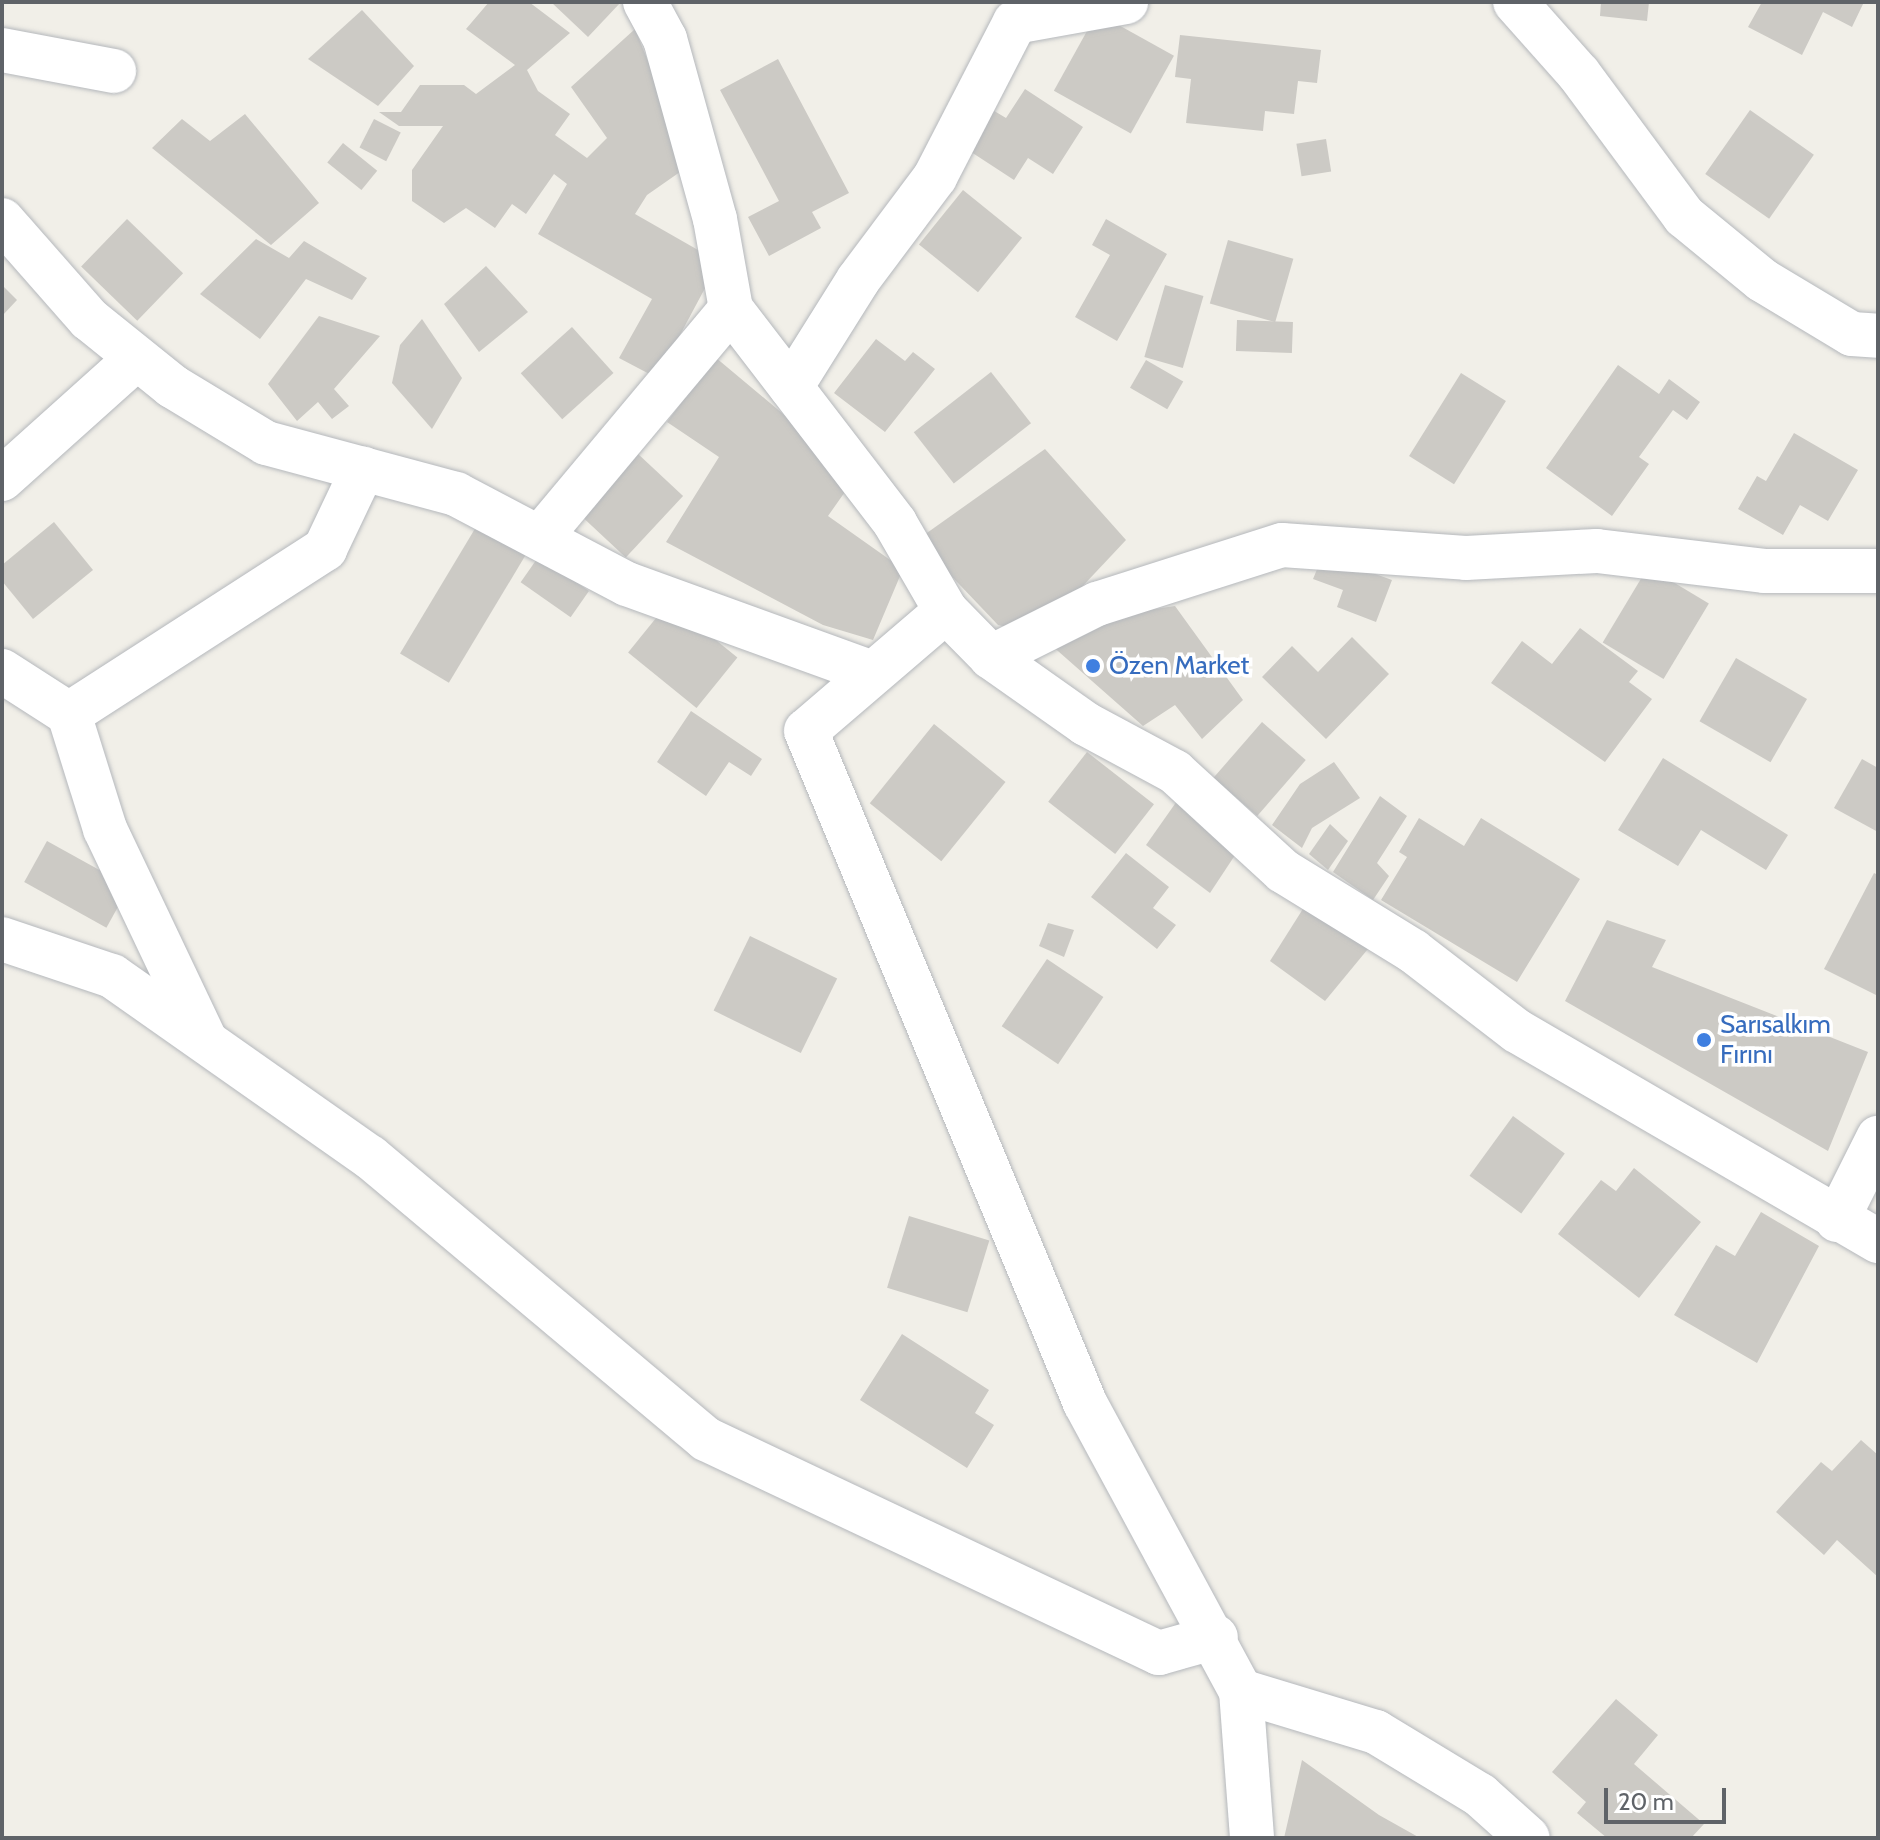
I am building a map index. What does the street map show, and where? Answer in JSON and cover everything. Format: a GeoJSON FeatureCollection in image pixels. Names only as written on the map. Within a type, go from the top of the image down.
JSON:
{"type":"FeatureCollection","features":[{"type":"Feature","properties":{"kind":"street"},"geometry":{"type":"LineString","coordinates":[[645,2],[665,39],[715,219],[731,309],[895,523],[946,611],[991,657],[1086,724],[1175,772],[1283,871],[1413,951],[1517,1031],[1837,1220],[1878,1241]]}},
{"type":"Feature","properties":{"kind":"street"},"geometry":{"type":"LineString","coordinates":[[791,387],[858,280],[935,177],[1004,12],[1126,2]]}},
{"type":"Feature","properties":{"kind":"street"},"geometry":{"type":"LineString","coordinates":[[1515,2],[1579,74],[1684,216],[1762,280],[1852,334],[1878,336]]}},
{"type":"Feature","properties":{"kind":"street"},"geometry":{"type":"LineString","coordinates":[[2,50],[114,71]]}},
{"type":"Feature","properties":{"kind":"street"},"geometry":{"type":"LineString","coordinates":[[2,220],[89,319],[137,358],[266,443],[456,494],[541,536],[627,584],[870,672]]}},
{"type":"Feature","properties":{"kind":"street"},"geometry":{"type":"LineString","coordinates":[[541,536],[731,309]]}},
{"type":"Feature","properties":{"kind":"street"},"geometry":{"type":"LineString","coordinates":[[2,479],[137,358]]}},
{"type":"Feature","properties":{"kind":"street"},"geometry":{"type":"LineString","coordinates":[[69,714],[325,549],[363,469]]}},
{"type":"Feature","properties":{"kind":"street"},"geometry":{"type":"LineString","coordinates":[[991,657],[1097,604],[1282,545],[1466,558],[1597,551],[1764,571],[1878,571]]}},
{"type":"Feature","properties":{"kind":"street"},"geometry":{"type":"LineString","coordinates":[[946,611],[870,672],[806,731],[832,805],[1085,1403],[1216,1637],[1241,1691],[1252,1838]]}},
{"type":"Feature","properties":{"kind":"street"},"geometry":{"type":"LineString","coordinates":[[2,671],[69,714],[105,829],[206,1042]]}},
{"type":"Feature","properties":{"kind":"street"},"geometry":{"type":"LineString","coordinates":[[2,939],[112,976],[370,1157],[706,1439],[1159,1653],[1216,1637]]}},
{"type":"Feature","properties":{"kind":"street"},"geometry":{"type":"LineString","coordinates":[[1837,1220],[1878,1138]]}},
{"type":"Feature","properties":{"kind":"street"},"geometry":{"type":"LineString","coordinates":[[1241,1691],[1376,1732],[1480,1795],[1528,1838]]}},
{"type":"Feature","properties":{"kind":"building"},"geometry":{"type":"Polygon","coordinates":[[[489,2],[529,2],[570,33],[527,70],[538,91],[570,114],[555,135],[587,158],[607,138],[571,87],[635,29],[690,165],[647,195],[635,214],[719,262],[657,378],[619,358],[652,299],[538,234],[567,184],[554,174],[526,214],[512,204],[495,228],[466,208],[444,223],[412,201],[412,170],[443,126],[399,126],[379,112],[401,112],[420,85],[464,85],[476,94],[515,65],[466,29],[489,2]]]}},
{"type":"Feature","properties":{"kind":"building"},"geometry":{"type":"Polygon","coordinates":[[[551,2],[621,2],[588,37],[551,2]]]}},
{"type":"Feature","properties":{"kind":"building"},"geometry":{"type":"Polygon","coordinates":[[[1601,2],[1649,2],[1647,21],[1600,16],[1601,2]]]}},
{"type":"Feature","properties":{"kind":"building"},"geometry":{"type":"Polygon","coordinates":[[[1762,2],[1864,2],[1852,27],[1823,12],[1802,55],[1748,27],[1762,2]]]}},
{"type":"Feature","properties":{"kind":"building"},"geometry":{"type":"Polygon","coordinates":[[[362,10],[414,66],[378,106],[308,59],[362,10]]]}},
{"type":"Feature","properties":{"kind":"building"},"geometry":{"type":"Polygon","coordinates":[[[1097,13],[1174,56],[1131,134],[1054,91],[1097,13]]]}},
{"type":"Feature","properties":{"kind":"building"},"geometry":{"type":"Polygon","coordinates":[[[1180,35],[1321,50],[1317,83],[1298,81],[1294,114],[1265,111],[1263,131],[1186,123],[1191,79],[1175,77],[1180,35]]]}},
{"type":"Feature","properties":{"kind":"building"},"geometry":{"type":"Polygon","coordinates":[[[778,59],[849,193],[812,212],[821,228],[769,256],[748,217],[779,201],[720,90],[778,59]]]}},
{"type":"Feature","properties":{"kind":"building"},"geometry":{"type":"Polygon","coordinates":[[[1025,89],[1083,127],[1053,174],[1028,158],[1014,180],[965,148],[991,109],[1006,118],[1025,89]]]}},
{"type":"Feature","properties":{"kind":"building"},"geometry":{"type":"Polygon","coordinates":[[[1750,110],[1814,155],[1769,219],[1705,174],[1750,110]]]}},
{"type":"Feature","properties":{"kind":"building"},"geometry":{"type":"Polygon","coordinates":[[[245,114],[319,203],[271,245],[152,148],[182,119],[210,141],[245,114]]]}},
{"type":"Feature","properties":{"kind":"building"},"geometry":{"type":"Polygon","coordinates":[[[374,119],[401,133],[386,161],[359,148],[374,119]]]}},
{"type":"Feature","properties":{"kind":"building"},"geometry":{"type":"Polygon","coordinates":[[[1326,139],[1331,172],[1302,176],[1296,144],[1326,139]]]}},
{"type":"Feature","properties":{"kind":"building"},"geometry":{"type":"Polygon","coordinates":[[[343,143],[377,171],[361,190],[327,162],[343,143]]]}},
{"type":"Feature","properties":{"kind":"building"},"geometry":{"type":"Polygon","coordinates":[[[963,190],[1022,238],[978,292],[919,244],[963,190]]]}},
{"type":"Feature","properties":{"kind":"building"},"geometry":{"type":"Polygon","coordinates":[[[127,219],[183,273],[137,321],[81,266],[127,219]]]}},
{"type":"Feature","properties":{"kind":"building"},"geometry":{"type":"Polygon","coordinates":[[[1106,219],[1167,254],[1117,341],[1075,317],[1110,255],[1092,245],[1106,219]]]}},
{"type":"Feature","properties":{"kind":"building"},"geometry":{"type":"Polygon","coordinates":[[[256,239],[289,258],[304,241],[367,278],[352,300],[306,279],[260,339],[200,294],[256,239]]]}},
{"type":"Feature","properties":{"kind":"building"},"geometry":{"type":"Polygon","coordinates":[[[1228,240],[1293,259],[1275,322],[1210,303],[1228,240]]]}},
{"type":"Feature","properties":{"kind":"building"},"geometry":{"type":"Polygon","coordinates":[[[486,266],[528,312],[479,352],[444,304],[486,266]]]}},
{"type":"Feature","properties":{"kind":"building"},"geometry":{"type":"Polygon","coordinates":[[[2,285],[17,300],[2,316],[2,285]]]}},
{"type":"Feature","properties":{"kind":"building"},"geometry":{"type":"Polygon","coordinates":[[[1165,285],[1203,296],[1183,368],[1144,357],[1165,285]]]}},
{"type":"Feature","properties":{"kind":"building"},"geometry":{"type":"Polygon","coordinates":[[[319,316],[380,336],[334,389],[349,406],[332,419],[318,402],[297,421],[268,384],[319,316]]]}},
{"type":"Feature","properties":{"kind":"building"},"geometry":{"type":"Polygon","coordinates":[[[422,319],[462,378],[432,429],[392,383],[400,345],[422,319]]]}},
{"type":"Feature","properties":{"kind":"building"},"geometry":{"type":"Polygon","coordinates":[[[1237,320],[1293,322],[1292,353],[1236,351],[1237,320]]]}},
{"type":"Feature","properties":{"kind":"building"},"geometry":{"type":"Polygon","coordinates":[[[572,327],[613,373],[562,419],[521,373],[572,327]]]}},
{"type":"Feature","properties":{"kind":"building"},"geometry":{"type":"Polygon","coordinates":[[[876,339],[905,361],[913,352],[935,369],[885,432],[834,393],[876,339]]]}},
{"type":"Feature","properties":{"kind":"building"},"geometry":{"type":"Polygon","coordinates":[[[715,357],[801,429],[847,489],[828,516],[903,569],[873,640],[823,625],[666,542],[719,457],[667,422],[715,357]]]}},
{"type":"Feature","properties":{"kind":"building"},"geometry":{"type":"Polygon","coordinates":[[[1146,360],[1183,382],[1167,409],[1130,388],[1146,360]]]}},
{"type":"Feature","properties":{"kind":"building"},"geometry":{"type":"Polygon","coordinates":[[[1618,365],[1659,394],[1669,379],[1700,402],[1687,420],[1673,410],[1639,457],[1649,464],[1612,516],[1546,468],[1618,365]]]}},
{"type":"Feature","properties":{"kind":"building"},"geometry":{"type":"Polygon","coordinates":[[[991,372],[1031,423],[954,484],[914,432],[991,372]]]}},
{"type":"Feature","properties":{"kind":"building"},"geometry":{"type":"Polygon","coordinates":[[[1461,373],[1506,401],[1454,484],[1409,456],[1461,373]]]}},
{"type":"Feature","properties":{"kind":"building"},"geometry":{"type":"Polygon","coordinates":[[[1794,433],[1858,470],[1828,521],[1800,505],[1783,535],[1738,509],[1757,476],[1766,481],[1794,433]]]}},
{"type":"Feature","properties":{"kind":"building"},"geometry":{"type":"Polygon","coordinates":[[[1045,449],[1126,540],[1080,589],[1021,630],[998,625],[917,540],[1045,449]]]}},
{"type":"Feature","properties":{"kind":"building"},"geometry":{"type":"Polygon","coordinates":[[[637,453],[683,496],[626,557],[580,514],[637,453]]]}},
{"type":"Feature","properties":{"kind":"building"},"geometry":{"type":"Polygon","coordinates":[[[485,512],[534,541],[449,683],[400,653],[485,512]]]}},
{"type":"Feature","properties":{"kind":"building"},"geometry":{"type":"Polygon","coordinates":[[[54,522],[93,570],[33,619],[2,581],[2,565],[54,522]]]}},
{"type":"Feature","properties":{"kind":"building"},"geometry":{"type":"Polygon","coordinates":[[[1323,555],[1392,580],[1376,622],[1337,607],[1343,590],[1313,579],[1323,555]]]}},
{"type":"Feature","properties":{"kind":"building"},"geometry":{"type":"Polygon","coordinates":[[[539,556],[589,591],[571,617],[521,582],[539,556]]]}},
{"type":"Feature","properties":{"kind":"building"},"geometry":{"type":"Polygon","coordinates":[[[1648,567],[1709,604],[1664,679],[1603,642],[1648,567]]]}},
{"type":"Feature","properties":{"kind":"building"},"geometry":{"type":"Polygon","coordinates":[[[669,602],[737,657],[696,708],[628,653],[669,602]]]}},
{"type":"Feature","properties":{"kind":"building"},"geometry":{"type":"Polygon","coordinates":[[[1175,606],[1243,700],[1202,739],[1175,705],[1143,726],[1050,644],[1107,616],[1175,606]]]}},
{"type":"Feature","properties":{"kind":"building"},"geometry":{"type":"Polygon","coordinates":[[[1580,628],[1638,671],[1629,682],[1652,699],[1605,762],[1491,683],[1522,641],[1552,664],[1580,628]]]}},
{"type":"Feature","properties":{"kind":"building"},"geometry":{"type":"Polygon","coordinates":[[[1352,637],[1389,674],[1326,739],[1262,677],[1292,646],[1318,672],[1352,637]]]}},
{"type":"Feature","properties":{"kind":"building"},"geometry":{"type":"Polygon","coordinates":[[[1736,658],[1807,699],[1771,762],[1700,721],[1736,658]]]}},
{"type":"Feature","properties":{"kind":"building"},"geometry":{"type":"Polygon","coordinates":[[[691,711],[762,759],[751,776],[729,762],[706,796],[657,762],[691,711]]]}},
{"type":"Feature","properties":{"kind":"building"},"geometry":{"type":"Polygon","coordinates":[[[1262,722],[1306,760],[1257,816],[1213,778],[1262,722]]]}},
{"type":"Feature","properties":{"kind":"building"},"geometry":{"type":"Polygon","coordinates":[[[934,724],[1005,782],[941,861],[870,803],[934,724]]]}},
{"type":"Feature","properties":{"kind":"building"},"geometry":{"type":"Polygon","coordinates":[[[1087,752],[1154,804],[1115,854],[1048,802],[1087,752]]]}},
{"type":"Feature","properties":{"kind":"building"},"geometry":{"type":"Polygon","coordinates":[[[1663,758],[1788,835],[1766,870],[1701,830],[1678,866],[1618,830],[1663,758]]]}},
{"type":"Feature","properties":{"kind":"building"},"geometry":{"type":"Polygon","coordinates":[[[1862,759],[1878,768],[1878,832],[1834,808],[1862,759]]]}},
{"type":"Feature","properties":{"kind":"building"},"geometry":{"type":"Polygon","coordinates":[[[1334,762],[1360,798],[1312,828],[1302,848],[1272,825],[1300,784],[1334,762]]]}},
{"type":"Feature","properties":{"kind":"building"},"geometry":{"type":"Polygon","coordinates":[[[1189,784],[1247,837],[1210,893],[1146,845],[1189,784]]]}},
{"type":"Feature","properties":{"kind":"building"},"geometry":{"type":"Polygon","coordinates":[[[1380,796],[1407,816],[1377,863],[1389,876],[1373,900],[1333,872],[1380,796]]]}},
{"type":"Feature","properties":{"kind":"building"},"geometry":{"type":"Polygon","coordinates":[[[1419,818],[1464,846],[1481,818],[1580,879],[1517,982],[1381,900],[1407,857],[1399,852],[1419,818]]]}},
{"type":"Feature","properties":{"kind":"building"},"geometry":{"type":"Polygon","coordinates":[[[1330,824],[1348,841],[1328,870],[1309,854],[1330,824]]]}},
{"type":"Feature","properties":{"kind":"building"},"geometry":{"type":"Polygon","coordinates":[[[47,841],[129,887],[106,928],[24,882],[47,841]]]}},
{"type":"Feature","properties":{"kind":"building"},"geometry":{"type":"Polygon","coordinates":[[[1126,853],[1169,887],[1153,908],[1176,925],[1157,949],[1091,897],[1126,853]]]}},
{"type":"Feature","properties":{"kind":"building"},"geometry":{"type":"Polygon","coordinates":[[[1874,873],[1878,875],[1878,996],[1824,969],[1874,873]]]}},
{"type":"Feature","properties":{"kind":"building"},"geometry":{"type":"Polygon","coordinates":[[[1313,893],[1377,938],[1325,1001],[1270,961],[1313,893]]]}},
{"type":"Feature","properties":{"kind":"building"},"geometry":{"type":"Polygon","coordinates":[[[1607,920],[1666,940],[1652,967],[1868,1052],[1828,1151],[1565,1001],[1607,920]]]}},
{"type":"Feature","properties":{"kind":"building"},"geometry":{"type":"Polygon","coordinates":[[[1048,923],[1074,930],[1064,957],[1039,946],[1048,923]]]}},
{"type":"Feature","properties":{"kind":"building"},"geometry":{"type":"Polygon","coordinates":[[[750,936],[837,979],[801,1053],[714,1011],[750,936]]]}},
{"type":"Feature","properties":{"kind":"building"},"geometry":{"type":"Polygon","coordinates":[[[1047,959],[1103,997],[1058,1064],[1002,1026],[1047,959]]]}},
{"type":"Feature","properties":{"kind":"building"},"geometry":{"type":"Polygon","coordinates":[[[1513,1116],[1565,1154],[1521,1213],[1470,1176],[1513,1116]]]}},
{"type":"Feature","properties":{"kind":"building"},"geometry":{"type":"Polygon","coordinates":[[[1634,1168],[1701,1222],[1639,1298],[1558,1234],[1601,1180],[1616,1191],[1634,1168]]]}},
{"type":"Feature","properties":{"kind":"building"},"geometry":{"type":"Polygon","coordinates":[[[1761,1212],[1819,1246],[1757,1363],[1674,1315],[1716,1245],[1735,1256],[1761,1212]]]}},
{"type":"Feature","properties":{"kind":"building"},"geometry":{"type":"Polygon","coordinates":[[[909,1216],[989,1241],[967,1312],[887,1288],[909,1216]]]}},
{"type":"Feature","properties":{"kind":"building"},"geometry":{"type":"Polygon","coordinates":[[[902,1334],[989,1390],[975,1413],[994,1425],[967,1468],[860,1400],[902,1334]]]}},
{"type":"Feature","properties":{"kind":"building"},"geometry":{"type":"Polygon","coordinates":[[[1861,1440],[1878,1455],[1878,1577],[1837,1540],[1824,1555],[1776,1512],[1821,1462],[1832,1471],[1861,1440]]]}},
{"type":"Feature","properties":{"kind":"building"},"geometry":{"type":"Polygon","coordinates":[[[1616,1699],[1658,1735],[1634,1764],[1704,1824],[1691,1838],[1607,1838],[1577,1813],[1586,1802],[1552,1772],[1616,1699]]]}},
{"type":"Feature","properties":{"kind":"building"},"geometry":{"type":"Polygon","coordinates":[[[1302,1760],[1379,1815],[1420,1838],[1284,1838],[1302,1760]]]}},
{"type":"Feature","properties":{"kind":"place","name":"Özen Market"},"geometry":{"type":"Point","coordinates":[1093,666]}},
{"type":"Feature","properties":{"kind":"place","name":"Sarısalkım Fırını"},"geometry":{"type":"Point","coordinates":[1704,1040]}}]}
